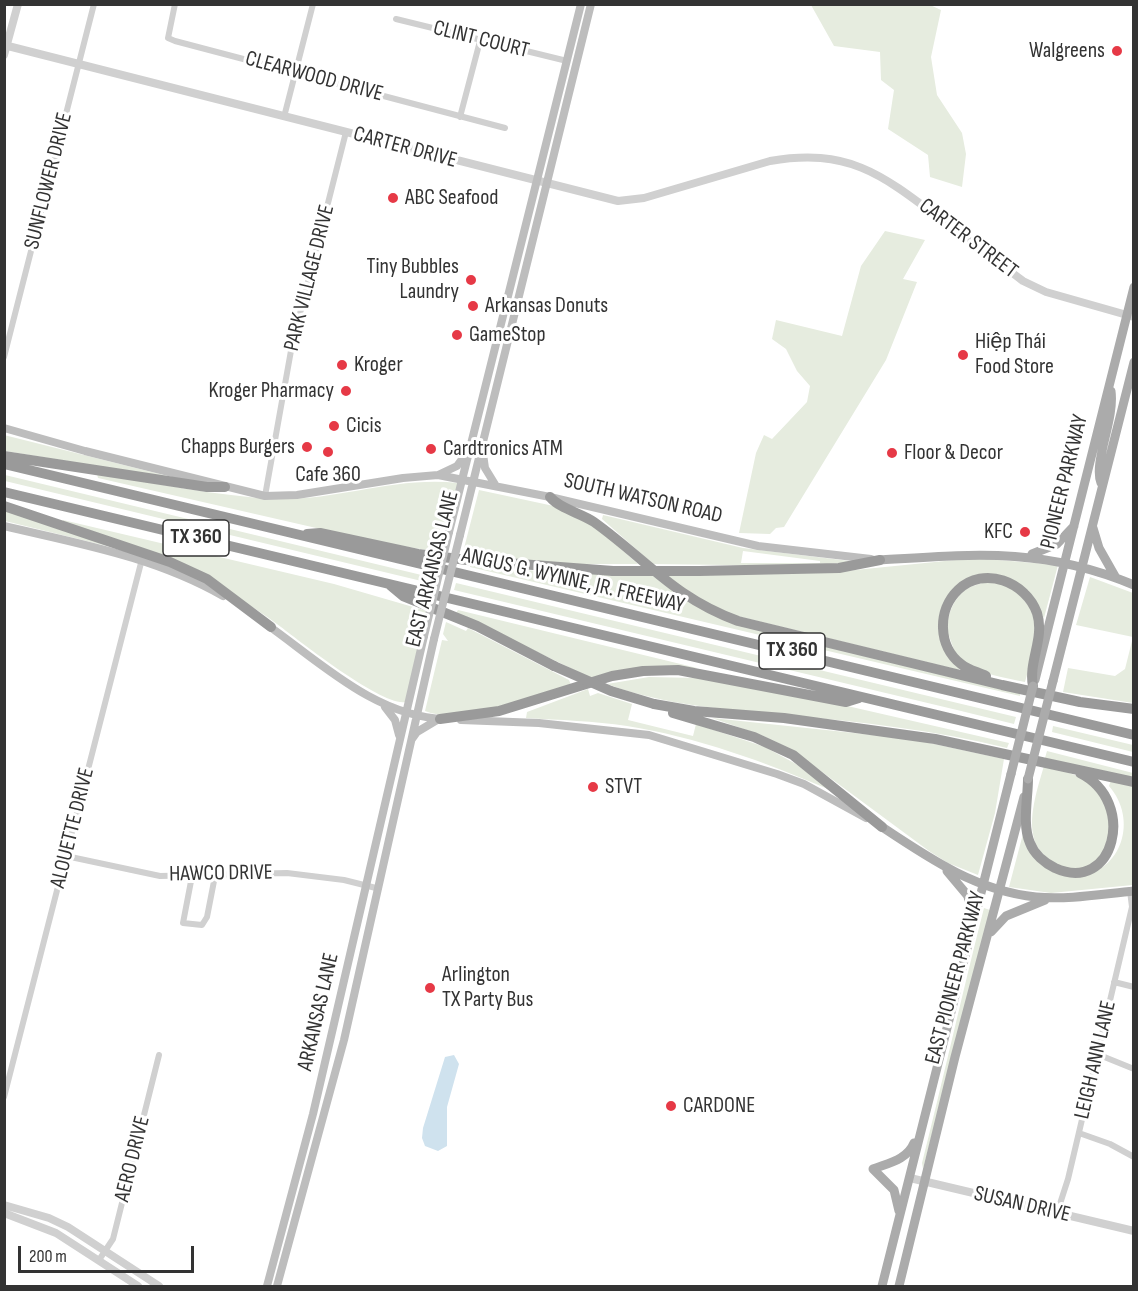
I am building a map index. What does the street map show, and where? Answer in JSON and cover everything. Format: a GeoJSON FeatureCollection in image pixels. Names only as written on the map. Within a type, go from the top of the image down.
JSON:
{"type":"FeatureCollection","features":[{"type":"Feature","properties":{"kind":"highway"},"geometry":{"type":"LineString","coordinates":[[4,456],[196,486],[225,487]]}},
{"type":"Feature","properties":{"kind":"highway","name":"ANGUS G. WYNNE, JR. FREEWAY"},"geometry":{"type":"LineString","coordinates":[[4,464],[1134,735]]}},
{"type":"Feature","properties":{"kind":"highway","name":"ANGUS G. WYNNE, JR. FREEWAY"},"geometry":{"type":"LineString","coordinates":[[4,492],[1134,762]]}},
{"type":"Feature","properties":{"kind":"highway"},"geometry":{"type":"LineString","coordinates":[[550,497],[593,521],[671,586],[698,604],[727,617],[1002,685],[1080,702],[1134,709]]}},
{"type":"Feature","properties":{"kind":"highway"},"geometry":{"type":"LineString","coordinates":[[4,506],[170,562],[207,579],[271,627]]}},
{"type":"Feature","properties":{"kind":"highway"},"geometry":{"type":"LineString","coordinates":[[299,535],[320,533],[418,554],[467,560],[613,571],[838,568],[880,560]]}},
{"type":"Feature","properties":{"kind":"highway"},"geometry":{"type":"LineString","coordinates":[[1002,685],[964,666],[950,652],[944,638],[944,617],[949,604],[959,590],[978,580],[997,579],[1015,585],[1034,605],[1040,627],[1031,676],[1035,680]]}},
{"type":"Feature","properties":{"kind":"highway"},"geometry":{"type":"LineString","coordinates":[[388,584],[403,596],[477,626],[554,666],[611,691],[654,704],[694,711],[784,718],[935,739],[1134,782]]}},
{"type":"Feature","properties":{"kind":"highway"},"geometry":{"type":"LineString","coordinates":[[440,719],[499,711],[612,676],[643,671],[678,670],[846,702],[862,698]]}},
{"type":"Feature","properties":{"kind":"highway"},"geometry":{"type":"LineString","coordinates":[[654,704],[672,712],[754,737],[793,755],[882,827]]}},
{"type":"Feature","properties":{"kind":"highway"},"geometry":{"type":"LineString","coordinates":[[1028,779],[1027,831],[1030,844],[1043,861],[1052,866],[1065,872],[1088,871],[1103,862],[1118,843],[1121,815],[1109,791],[1067,766]]}},
{"type":"Feature","properties":{"kind":"main road","name":"EAST ARKANSAS LANE"},"geometry":{"type":"LineString","coordinates":[[400,745],[405,714],[449,532],[581,4]]}},
{"type":"Feature","properties":{"kind":"main road","name":"EAST ARKANSAS LANE"},"geometry":{"type":"LineString","coordinates":[[344,1040],[372,887],[408,751],[591,4]]}},
{"type":"Feature","properties":{"kind":"main road","name":"PIONEER PARKWAY"},"geometry":{"type":"LineString","coordinates":[[1035,680],[1109,386],[1130,316],[1134,287]]}},
{"type":"Feature","properties":{"kind":"main road","name":"PIONEER PARKWAY"},"geometry":{"type":"LineString","coordinates":[[1053,681],[1134,362]]}},
{"type":"Feature","properties":{"kind":"main road"},"geometry":{"type":"LineString","coordinates":[[1102,486],[1099,471],[1110,426],[1109,386]]}},
{"type":"Feature","properties":{"kind":"main road","name":"SOUTH WATSON ROAD"},"geometry":{"type":"LineString","coordinates":[[4,428],[225,487],[265,495],[297,495],[403,478],[438,476],[550,497],[759,546],[880,560],[984,553],[1020,555],[1082,567],[1134,585]]}},
{"type":"Feature","properties":{"kind":"main road"},"geometry":{"type":"LineString","coordinates":[[483,441],[483,464],[496,486]]}},
{"type":"Feature","properties":{"kind":"main road"},"geometry":{"type":"LineString","coordinates":[[438,476],[458,466],[471,444]]}},
{"type":"Feature","properties":{"kind":"main road"},"geometry":{"type":"LineString","coordinates":[[1020,555],[1049,549],[1076,524]]}},
{"type":"Feature","properties":{"kind":"main road"},"geometry":{"type":"LineString","coordinates":[[1092,524],[1099,548],[1116,578]]}},
{"type":"Feature","properties":{"kind":"main road"},"geometry":{"type":"LineString","coordinates":[[4,526],[142,559],[195,580],[271,627],[380,703],[405,714],[440,719],[539,723],[649,735],[804,784],[882,827],[941,865],[999,890],[1051,897],[1132,891]]}},
{"type":"Feature","properties":{"kind":"main road","name":"EAST PIONEER PARKWAY"},"geometry":{"type":"LineString","coordinates":[[882,1287],[1035,680]]}},
{"type":"Feature","properties":{"kind":"main road","name":"EAST PIONEER PARKWAY"},"geometry":{"type":"LineString","coordinates":[[899,1287],[1053,681]]}},
{"type":"Feature","properties":{"kind":"main road"},"geometry":{"type":"LineString","coordinates":[[380,703],[395,720],[400,745]]}},
{"type":"Feature","properties":{"kind":"main road"},"geometry":{"type":"LineString","coordinates":[[408,751],[417,732],[440,719]]}},
{"type":"Feature","properties":{"kind":"main road","name":"ARKANSAS LANE"},"geometry":{"type":"LineString","coordinates":[[267,1287],[372,887],[400,745]]}},
{"type":"Feature","properties":{"kind":"main road"},"geometry":{"type":"LineString","coordinates":[[941,865],[968,896],[973,931]]}},
{"type":"Feature","properties":{"kind":"main road"},"geometry":{"type":"LineString","coordinates":[[986,939],[1006,916],[1051,897]]}},
{"type":"Feature","properties":{"kind":"main road","name":"ARKANSAS LANE"},"geometry":{"type":"LineString","coordinates":[[277,1287],[344,1040]]}},
{"type":"Feature","properties":{"kind":"main road"},"geometry":{"type":"LineString","coordinates":[[899,1219],[894,1190],[873,1169],[898,1160],[911,1151],[924,1122]]}},
{"type":"Feature","properties":{"kind":"street"},"geometry":{"type":"LineString","coordinates":[[4,55],[18,4]]}},
{"type":"Feature","properties":{"kind":"street","name":"SUNFLOWER DRIVE"},"geometry":{"type":"LineString","coordinates":[[4,357],[94,4]]}},
{"type":"Feature","properties":{"kind":"street","name":"CLEARWOOD DRIVE"},"geometry":{"type":"LineString","coordinates":[[175,4],[168,38],[505,128]]}},
{"type":"Feature","properties":{"kind":"street"},"geometry":{"type":"LineString","coordinates":[[284,117],[313,4]]}},
{"type":"Feature","properties":{"kind":"street","name":"CLINT COURT"},"geometry":{"type":"LineString","coordinates":[[396,18],[480,41],[567,61]]}},
{"type":"Feature","properties":{"kind":"street"},"geometry":{"type":"LineString","coordinates":[[460,117],[480,41]]}},
{"type":"Feature","properties":{"kind":"street","name":"CARTER DRIVE"},"geometry":{"type":"LineString","coordinates":[[6,46],[536,182],[626,201],[770,161],[806,157]]}},
{"type":"Feature","properties":{"kind":"street","name":"PARK VILLAGE DRIVE"},"geometry":{"type":"LineString","coordinates":[[265,495],[292,345],[346,132]]}},
{"type":"Feature","properties":{"kind":"street","name":"CARTER STREET"},"geometry":{"type":"LineString","coordinates":[[806,157],[837,160],[878,173],[1023,281],[1046,292],[1130,316]]}},
{"type":"Feature","properties":{"kind":"street","name":"ALOUETTE DRIVE"},"geometry":{"type":"LineString","coordinates":[[4,1097],[142,559]]}},
{"type":"Feature","properties":{"kind":"street","name":"HAWCO DRIVE"},"geometry":{"type":"LineString","coordinates":[[66,856],[160,876],[287,873],[344,880],[372,887]]}},
{"type":"Feature","properties":{"kind":"street"},"geometry":{"type":"LineString","coordinates":[[192,876],[183,923],[193,925],[202,925],[207,917],[215,876]]}},
{"type":"Feature","properties":{"kind":"street"},"geometry":{"type":"LineString","coordinates":[[1132,891],[1133,907]]}},
{"type":"Feature","properties":{"kind":"street","name":"LEIGH ANN LANE"},"geometry":{"type":"LineString","coordinates":[[1057,1213],[1079,1133],[1133,907]]}},
{"type":"Feature","properties":{"kind":"street"},"geometry":{"type":"LineString","coordinates":[[1114,982],[1134,987]]}},
{"type":"Feature","properties":{"kind":"street","name":"AERO DRIVE"},"geometry":{"type":"LineString","coordinates":[[99,1260],[113,1239],[159,1054]]}},
{"type":"Feature","properties":{"kind":"street"},"geometry":{"type":"LineString","coordinates":[[1097,1054],[1134,1069]]}},
{"type":"Feature","properties":{"kind":"street"},"geometry":{"type":"LineString","coordinates":[[1079,1133],[1110,1144],[1134,1157]]}},
{"type":"Feature","properties":{"kind":"street","name":"SUSAN DRIVE"},"geometry":{"type":"LineString","coordinates":[[910,1178],[1134,1231]]}},
{"type":"Feature","properties":{"kind":"street"},"geometry":{"type":"LineString","coordinates":[[4,1205],[49,1218],[68,1227],[159,1287]]}},
{"type":"Feature","properties":{"kind":"street"},"geometry":{"type":"LineString","coordinates":[[4,1213],[56,1233],[138,1287]]}},
{"type":"Feature","properties":{"kind":"shaded area"},"geometry":{"type":"Polygon","coordinates":[[[928,4],[941,10],[931,57],[937,95],[962,133],[966,154],[962,187],[930,177],[928,155],[888,129],[894,90],[881,80],[880,52],[834,46],[811,5],[928,4]]]}},
{"type":"Feature","properties":{"kind":"shaded area"},"geometry":{"type":"Polygon","coordinates":[[[885,231],[925,240],[903,279],[917,282],[886,360],[784,527],[776,528],[770,534],[739,533],[756,453],[764,435],[772,439],[807,402],[810,386],[797,371],[786,349],[772,339],[776,320],[842,336],[861,266],[885,231]]]}},
{"type":"Feature","properties":{"kind":"shaded area"},"geometry":{"type":"Polygon","coordinates":[[[4,435],[184,480],[5,451],[4,435]]]}},
{"type":"Feature","properties":{"kind":"shaded area"},"geometry":{"type":"Polygon","coordinates":[[[97,474],[209,492],[275,499],[298,499],[412,483],[458,483],[448,526],[440,525],[438,552],[373,541],[98,478],[97,474]]]}},
{"type":"Feature","properties":{"kind":"shaded area"},"geometry":{"type":"Polygon","coordinates":[[[5,475],[434,578],[434,584],[5,481],[5,475]]]}},
{"type":"Feature","properties":{"kind":"shaded area"},"geometry":{"type":"Polygon","coordinates":[[[479,490],[563,508],[594,525],[638,564],[572,564],[462,556],[479,490]]]}},
{"type":"Feature","properties":{"kind":"shaded area"},"geometry":{"type":"Polygon","coordinates":[[[4,509],[115,548],[5,521],[4,509]]]}},
{"type":"Feature","properties":{"kind":"shaded area"},"geometry":{"type":"Polygon","coordinates":[[[603,515],[743,548],[858,562],[801,566],[653,564],[602,519],[603,515]],[[743,551],[741,563],[820,563],[820,561],[743,551]]]}},
{"type":"Feature","properties":{"kind":"shaded area"},"geometry":{"type":"Polygon","coordinates":[[[63,520],[334,584],[427,611],[422,628],[417,633],[422,635],[405,702],[394,701],[361,684],[256,609],[230,594],[176,568],[62,523],[63,520]]]}},
{"type":"Feature","properties":{"kind":"shaded area"},"geometry":{"type":"Polygon","coordinates":[[[975,558],[1058,565],[1044,618],[1028,590],[972,579],[942,617],[960,666],[959,670],[733,615],[712,606],[663,575],[845,571],[975,558]]]}},
{"type":"Feature","properties":{"kind":"shaded area"},"geometry":{"type":"Polygon","coordinates":[[[470,564],[516,570],[652,575],[711,614],[1020,692],[1020,696],[470,567],[470,564]]]}},
{"type":"Feature","properties":{"kind":"shaded area"},"geometry":{"type":"Polygon","coordinates":[[[1090,577],[1133,593],[1133,637],[1076,625],[1090,577]]]}},
{"type":"Feature","properties":{"kind":"shaded area"},"geometry":{"type":"Polygon","coordinates":[[[986,582],[1014,587],[1036,616],[1031,660],[1025,682],[977,669],[963,661],[951,645],[949,616],[957,598],[972,586],[986,582]]]}},
{"type":"Feature","properties":{"kind":"shaded area"},"geometry":{"type":"Polygon","coordinates":[[[456,583],[1016,717],[1014,724],[454,590],[456,583]]]}},
{"type":"Feature","properties":{"kind":"shaded area"},"geometry":{"type":"Polygon","coordinates":[[[458,610],[697,668],[591,678],[456,613],[458,610]]]}},
{"type":"Feature","properties":{"kind":"shaded area"},"geometry":{"type":"Polygon","coordinates":[[[446,622],[466,631],[468,628],[569,680],[571,685],[519,703],[478,713],[440,715],[425,711],[442,640],[448,641],[443,634],[446,622]]]}},
{"type":"Feature","properties":{"kind":"shaded area"},"geometry":{"type":"Polygon","coordinates":[[[1133,637],[1133,703],[1063,692],[1068,668],[1115,676],[1125,669],[1133,637]]]}},
{"type":"Feature","properties":{"kind":"shaded area"},"geometry":{"type":"Polygon","coordinates":[[[649,677],[699,678],[808,697],[1009,743],[1007,748],[898,727],[696,706],[652,697],[607,684],[649,677]]]}},
{"type":"Feature","properties":{"kind":"shaded area"},"geometry":{"type":"Polygon","coordinates":[[[588,689],[590,696],[598,693],[632,704],[628,720],[693,736],[696,724],[765,747],[796,764],[830,790],[756,760],[679,737],[615,724],[526,718],[527,712],[588,689]]]}},
{"type":"Feature","properties":{"kind":"shaded area"},"geometry":{"type":"Polygon","coordinates":[[[712,718],[911,739],[1004,759],[995,813],[978,875],[948,863],[929,851],[791,749],[761,735],[712,718]]]}},
{"type":"Feature","properties":{"kind":"shaded area"},"geometry":{"type":"Polygon","coordinates":[[[1053,726],[1133,745],[1133,752],[1052,732],[1053,726]]]}},
{"type":"Feature","properties":{"kind":"shaded area"},"geometry":{"type":"Polygon","coordinates":[[[1047,751],[1133,773],[1133,778],[1045,758],[1047,751]]]}},
{"type":"Feature","properties":{"kind":"shaded area"},"geometry":{"type":"Polygon","coordinates":[[[1044,766],[1089,781],[1103,789],[1113,803],[1116,819],[1114,835],[1108,849],[1097,861],[1083,867],[1067,868],[1050,860],[1035,842],[1032,826],[1033,809],[1044,766]]]}},
{"type":"Feature","properties":{"kind":"shaded area"},"geometry":{"type":"Polygon","coordinates":[[[1111,780],[1133,786],[1133,885],[1051,893],[1009,887],[1024,830],[1034,854],[1076,877],[1092,873],[1115,855],[1124,828],[1123,813],[1118,799],[1109,786],[1111,780]]]}},
{"type":"Feature","properties":{"kind":"shaded area"},"geometry":{"type":"Polygon","coordinates":[[[984,908],[990,910],[923,1169],[922,1163],[984,908]]]}},
{"type":"Feature","properties":{"kind":"water"},"geometry":{"type":"Polygon","coordinates":[[[454,1055],[459,1064],[447,1107],[447,1146],[438,1151],[425,1146],[422,1138],[423,1128],[445,1057],[454,1055]]]}},
{"type":"Feature","properties":{"kind":"place","name":"Walgreens"},"geometry":{"type":"Point","coordinates":[1117,51]}},
{"type":"Feature","properties":{"kind":"place","name":"ABC Seafood"},"geometry":{"type":"Point","coordinates":[393,198]}},
{"type":"Feature","properties":{"kind":"place","name":"Tiny Bubbles Laundry"},"geometry":{"type":"Point","coordinates":[471,280]}},
{"type":"Feature","properties":{"kind":"place","name":"Arkansas Donuts"},"geometry":{"type":"Point","coordinates":[473,306]}},
{"type":"Feature","properties":{"kind":"place","name":"GameStop"},"geometry":{"type":"Point","coordinates":[457,335]}},
{"type":"Feature","properties":{"kind":"place","name":"Hiệp Thái Food Store"},"geometry":{"type":"Point","coordinates":[963,355]}},
{"type":"Feature","properties":{"kind":"place","name":"Kroger"},"geometry":{"type":"Point","coordinates":[342,365]}},
{"type":"Feature","properties":{"kind":"place","name":"Kroger Pharmacy"},"geometry":{"type":"Point","coordinates":[346,391]}},
{"type":"Feature","properties":{"kind":"place","name":"Cicis"},"geometry":{"type":"Point","coordinates":[334,426]}},
{"type":"Feature","properties":{"kind":"place","name":"Chapps Burgers"},"geometry":{"type":"Point","coordinates":[307,447]}},
{"type":"Feature","properties":{"kind":"place","name":"Cardtronics ATM"},"geometry":{"type":"Point","coordinates":[431,449]}},
{"type":"Feature","properties":{"kind":"place","name":"Cafe 360"},"geometry":{"type":"Point","coordinates":[328,452]}},
{"type":"Feature","properties":{"kind":"place","name":"Floor & Decor"},"geometry":{"type":"Point","coordinates":[892,453]}},
{"type":"Feature","properties":{"kind":"place","name":"KFC"},"geometry":{"type":"Point","coordinates":[1025,532]}},
{"type":"Feature","properties":{"kind":"place","name":"STVT"},"geometry":{"type":"Point","coordinates":[593,787]}},
{"type":"Feature","properties":{"kind":"place","name":"Arlington TX Party Bus"},"geometry":{"type":"Point","coordinates":[430,988]}},
{"type":"Feature","properties":{"kind":"place","name":"CARDONE"},"geometry":{"type":"Point","coordinates":[671,1106]}}]}
